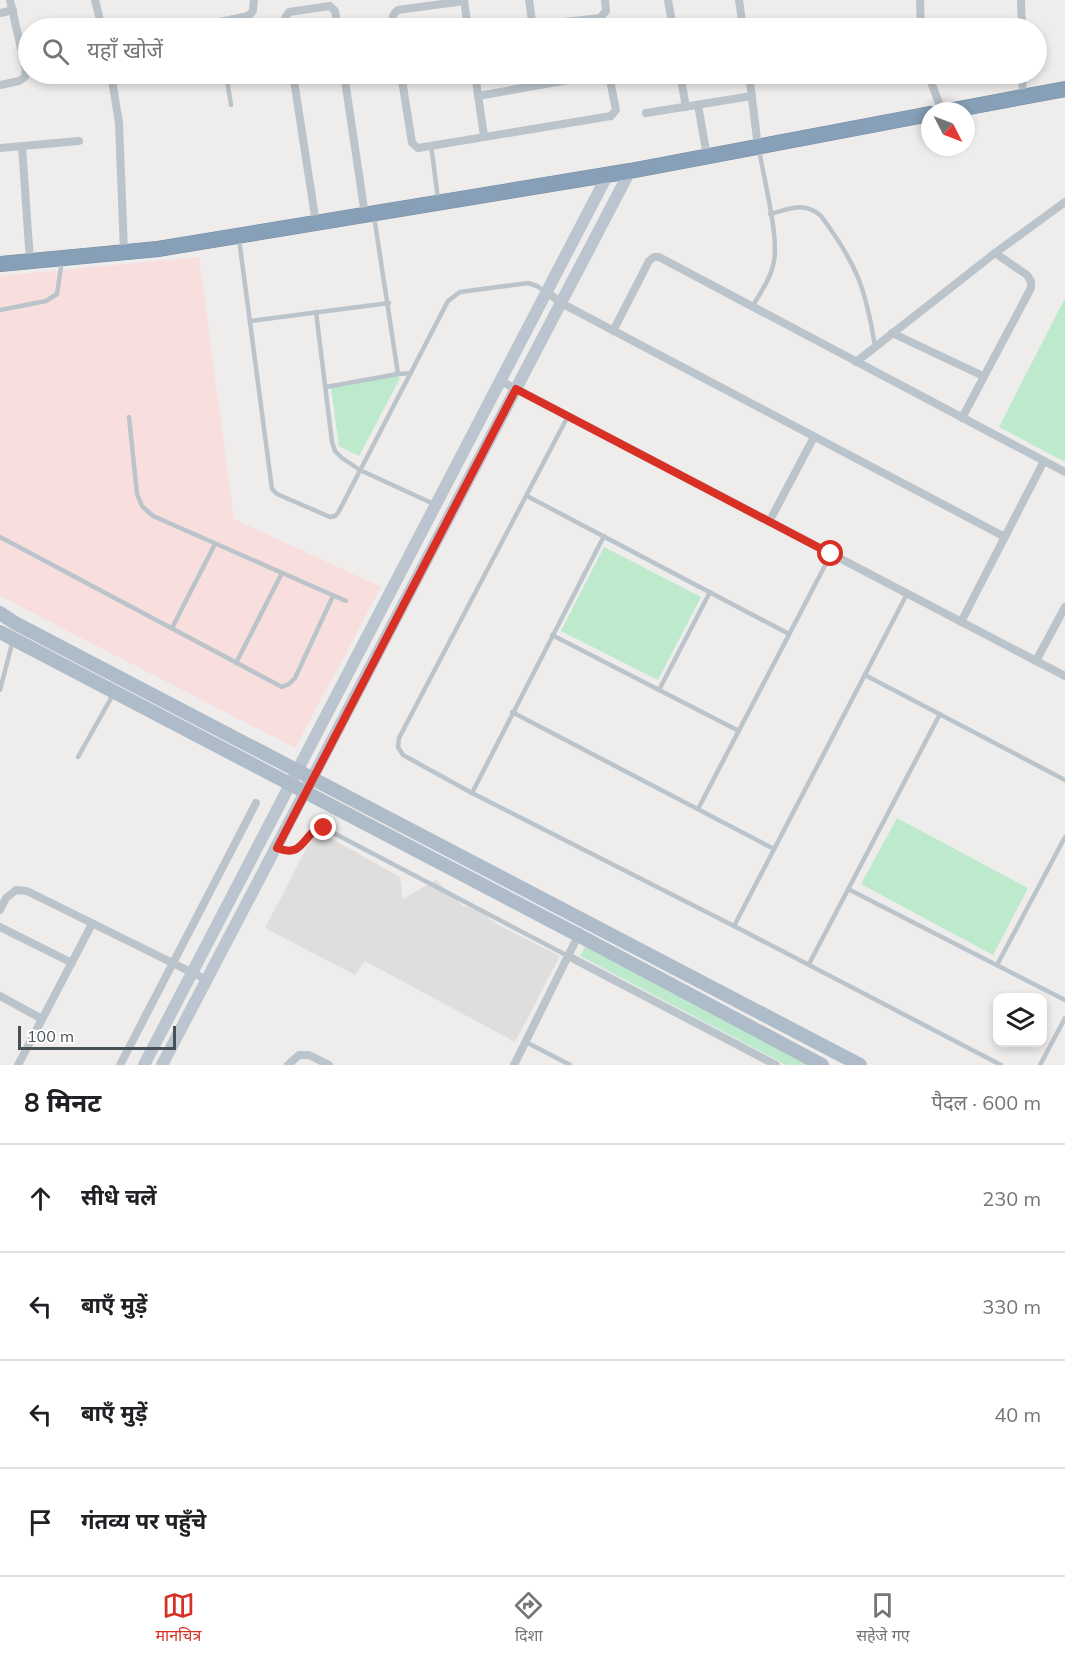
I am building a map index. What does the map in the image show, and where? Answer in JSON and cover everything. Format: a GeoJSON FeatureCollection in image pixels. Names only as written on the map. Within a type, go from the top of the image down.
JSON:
{"type":"FeatureCollection","features":[{"type":"Feature","properties":{"kind":"highway"},"geometry":{"type":"LineString","coordinates":[[975,106],[1065,89]]}},
{"type":"Feature","properties":{"kind":"highway"},"geometry":{"type":"LineString","coordinates":[[0,264],[158,249],[239,236],[630,171],[921,116]]}},
{"type":"Feature","properties":{"kind":"main road"},"geometry":{"type":"LineString","coordinates":[[0,612],[15,623],[860,1065]]}},
{"type":"Feature","properties":{"kind":"main road"},"geometry":{"type":"LineString","coordinates":[[0,633],[579,935],[822,1065]]}},
{"type":"Feature","properties":{"kind":"street"},"geometry":{"type":"LineString","coordinates":[[10,0],[18,33]]}},
{"type":"Feature","properties":{"kind":"street"},"geometry":{"type":"LineString","coordinates":[[95,0],[100,18]]}},
{"type":"Feature","properties":{"kind":"street"},"geometry":{"type":"LineString","coordinates":[[242,18],[254,11],[254,0]]}},
{"type":"Feature","properties":{"kind":"street"},"geometry":{"type":"LineString","coordinates":[[529,0],[532,18]]}},
{"type":"Feature","properties":{"kind":"street"},"geometry":{"type":"LineString","coordinates":[[600,18],[606,11],[605,0]]}},
{"type":"Feature","properties":{"kind":"street"},"geometry":{"type":"LineString","coordinates":[[668,0],[671,18]]}},
{"type":"Feature","properties":{"kind":"street"},"geometry":{"type":"LineString","coordinates":[[739,0],[742,18]]}},
{"type":"Feature","properties":{"kind":"street"},"geometry":{"type":"LineString","coordinates":[[920,0],[921,18]]}},
{"type":"Feature","properties":{"kind":"street"},"geometry":{"type":"LineString","coordinates":[[1021,0],[1022,18]]}},
{"type":"Feature","properties":{"kind":"street"},"geometry":{"type":"LineString","coordinates":[[392,18],[398,10],[464,1],[467,18]]}},
{"type":"Feature","properties":{"kind":"street"},"geometry":{"type":"LineString","coordinates":[[285,18],[289,12],[330,6],[335,11],[336,18]]}},
{"type":"Feature","properties":{"kind":"street"},"geometry":{"type":"LineString","coordinates":[[0,13],[13,10]]}},
{"type":"Feature","properties":{"kind":"street"},"geometry":{"type":"LineString","coordinates":[[0,85],[18,81]]}},
{"type":"Feature","properties":{"kind":"street"},"geometry":{"type":"LineString","coordinates":[[113,84],[119,123],[124,252]]}},
{"type":"Feature","properties":{"kind":"street"},"geometry":{"type":"LineString","coordinates":[[295,84],[316,223]]}},
{"type":"Feature","properties":{"kind":"street"},"geometry":{"type":"LineString","coordinates":[[346,84],[369,214]]}},
{"type":"Feature","properties":{"kind":"street"},"geometry":{"type":"LineString","coordinates":[[403,84],[412,143],[418,148],[611,116],[616,110],[611,84]]}},
{"type":"Feature","properties":{"kind":"street"},"geometry":{"type":"LineString","coordinates":[[476,84],[484,136]]}},
{"type":"Feature","properties":{"kind":"street"},"geometry":{"type":"LineString","coordinates":[[478,96],[541,84]]}},
{"type":"Feature","properties":{"kind":"street"},"geometry":{"type":"LineString","coordinates":[[682,84],[686,107]]}},
{"type":"Feature","properties":{"kind":"street"},"geometry":{"type":"LineString","coordinates":[[750,84],[758,147]]}},
{"type":"Feature","properties":{"kind":"street"},"geometry":{"type":"LineString","coordinates":[[932,84],[939,102]]}},
{"type":"Feature","properties":{"kind":"street"},"geometry":{"type":"LineString","coordinates":[[1022,84],[1023,97]]}},
{"type":"Feature","properties":{"kind":"street"},"geometry":{"type":"LineString","coordinates":[[646,113],[752,96]]}},
{"type":"Feature","properties":{"kind":"street"},"geometry":{"type":"LineString","coordinates":[[698,105],[707,156]]}},
{"type":"Feature","properties":{"kind":"street"},"geometry":{"type":"LineString","coordinates":[[0,148],[80,141]]}},
{"type":"Feature","properties":{"kind":"street"},"geometry":{"type":"LineString","coordinates":[[22,146],[30,261]]}},
{"type":"Feature","properties":{"kind":"street"},"geometry":{"type":"LineString","coordinates":[[162,1065],[630,171]]}},
{"type":"Feature","properties":{"kind":"street"},"geometry":{"type":"LineString","coordinates":[[144,1065],[292,785],[608,174]]}},
{"type":"Feature","properties":{"kind":"street"},"geometry":{"type":"LineString","coordinates":[[856,362],[995,253],[1065,202]]}},
{"type":"Feature","properties":{"kind":"street"},"geometry":{"type":"LineString","coordinates":[[962,418],[1031,288],[1031,281],[1027,275],[995,253]]}},
{"type":"Feature","properties":{"kind":"street"},"geometry":{"type":"LineString","coordinates":[[613,331],[649,261],[654,257],[659,257],[1065,472]]}},
{"type":"Feature","properties":{"kind":"street"},"geometry":{"type":"LineString","coordinates":[[547,292],[561,303],[613,331],[1005,537]]}},
{"type":"Feature","properties":{"kind":"street"},"geometry":{"type":"LineString","coordinates":[[892,333],[983,376]]}},
{"type":"Feature","properties":{"kind":"street"},"geometry":{"type":"LineString","coordinates":[[501,381],[1065,676]]}},
{"type":"Feature","properties":{"kind":"street"},"geometry":{"type":"LineString","coordinates":[[769,522],[814,437]]}},
{"type":"Feature","properties":{"kind":"street"},"geometry":{"type":"LineString","coordinates":[[961,622],[1044,461]]}},
{"type":"Feature","properties":{"kind":"street"},"geometry":{"type":"LineString","coordinates":[[1036,661],[1065,607]]}},
{"type":"Feature","properties":{"kind":"street"},"geometry":{"type":"LineString","coordinates":[[120,1065],[256,803]]}},
{"type":"Feature","properties":{"kind":"street"},"geometry":{"type":"LineString","coordinates":[[0,910],[6,898],[16,890],[27,891],[207,980]]}},
{"type":"Feature","properties":{"kind":"street"},"geometry":{"type":"LineString","coordinates":[[514,1065],[586,921]]}},
{"type":"Feature","properties":{"kind":"street"},"geometry":{"type":"LineString","coordinates":[[18,1065],[92,924]]}},
{"type":"Feature","properties":{"kind":"street"},"geometry":{"type":"LineString","coordinates":[[0,927],[72,963]]}},
{"type":"Feature","properties":{"kind":"street"},"geometry":{"type":"LineString","coordinates":[[568,956],[776,1065]]}},
{"type":"Feature","properties":{"kind":"street"},"geometry":{"type":"LineString","coordinates":[[0,996],[42,1019]]}},
{"type":"Feature","properties":{"kind":"street"},"geometry":{"type":"LineString","coordinates":[[288,1065],[299,1055],[309,1055],[329,1065]]}},
{"type":"Feature","properties":{"kind":"lane"},"geometry":{"type":"LineString","coordinates":[[228,84],[231,105]]}},
{"type":"Feature","properties":{"kind":"lane"},"geometry":{"type":"LineString","coordinates":[[431,145],[439,203]]}},
{"type":"Feature","properties":{"kind":"lane"},"geometry":{"type":"LineString","coordinates":[[752,307],[767,282],[775,259],[775,241],[758,147]]}},
{"type":"Feature","properties":{"kind":"lane"},"geometry":{"type":"LineString","coordinates":[[770,214],[805,207],[821,216],[854,266],[865,294],[875,346]]}},
{"type":"Feature","properties":{"kind":"lane"},"geometry":{"type":"LineString","coordinates":[[369,214],[389,303],[398,374]]}},
{"type":"Feature","properties":{"kind":"lane"},"geometry":{"type":"LineString","coordinates":[[239,236],[272,489],[277,494],[330,517],[334,516],[360,470],[453,295],[460,292],[528,283],[547,292]]}},
{"type":"Feature","properties":{"kind":"lane"},"geometry":{"type":"LineString","coordinates":[[0,309],[46,301],[57,294],[63,258]]}},
{"type":"Feature","properties":{"kind":"lane"},"geometry":{"type":"LineString","coordinates":[[250,321],[389,303]]}},
{"type":"Feature","properties":{"kind":"lane"},"geometry":{"type":"LineString","coordinates":[[316,312],[335,451],[360,470],[437,506]]}},
{"type":"Feature","properties":{"kind":"lane"},"geometry":{"type":"LineString","coordinates":[[326,387],[411,373]]}},
{"type":"Feature","properties":{"kind":"lane"},"geometry":{"type":"LineString","coordinates":[[568,416],[399,738],[398,747],[403,755],[472,793],[809,964],[1001,1065]]}},
{"type":"Feature","properties":{"kind":"lane"},"geometry":{"type":"LineString","coordinates":[[129,417],[137,494],[142,506],[153,516],[346,601]]}},
{"type":"Feature","properties":{"kind":"lane"},"geometry":{"type":"LineString","coordinates":[[527,496],[789,634]]}},
{"type":"Feature","properties":{"kind":"lane"},"geometry":{"type":"LineString","coordinates":[[472,793],[604,536]]}},
{"type":"Feature","properties":{"kind":"lane"},"geometry":{"type":"LineString","coordinates":[[1,540],[282,687],[295,678],[333,596]]}},
{"type":"Feature","properties":{"kind":"lane"},"geometry":{"type":"LineString","coordinates":[[172,628],[215,544]]}},
{"type":"Feature","properties":{"kind":"lane"},"geometry":{"type":"LineString","coordinates":[[698,809],[831,554]]}},
{"type":"Feature","properties":{"kind":"lane"},"geometry":{"type":"LineString","coordinates":[[236,663],[282,573]]}},
{"type":"Feature","properties":{"kind":"lane"},"geometry":{"type":"LineString","coordinates":[[659,690],[710,592]]}},
{"type":"Feature","properties":{"kind":"lane"},"geometry":{"type":"LineString","coordinates":[[734,926],[907,594]]}},
{"type":"Feature","properties":{"kind":"lane"},"geometry":{"type":"LineString","coordinates":[[552,635],[738,731]]}},
{"type":"Feature","properties":{"kind":"lane"},"geometry":{"type":"LineString","coordinates":[[0,687],[13,640]]}},
{"type":"Feature","properties":{"kind":"lane"},"geometry":{"type":"LineString","coordinates":[[865,675],[1065,780]]}},
{"type":"Feature","properties":{"kind":"lane"},"geometry":{"type":"LineString","coordinates":[[78,757],[114,693]]}},
{"type":"Feature","properties":{"kind":"lane"},"geometry":{"type":"LineString","coordinates":[[512,712],[774,849]]}},
{"type":"Feature","properties":{"kind":"lane"},"geometry":{"type":"LineString","coordinates":[[809,964],[940,714]]}},
{"type":"Feature","properties":{"kind":"lane"},"geometry":{"type":"LineString","coordinates":[[277,848],[292,851],[300,848],[316,829],[324,828],[568,956]]}},
{"type":"Feature","properties":{"kind":"lane"},"geometry":{"type":"LineString","coordinates":[[997,965],[1065,837]]}},
{"type":"Feature","properties":{"kind":"lane"},"geometry":{"type":"LineString","coordinates":[[848,889],[1065,1000]]}},
{"type":"Feature","properties":{"kind":"lane"},"geometry":{"type":"LineString","coordinates":[[1040,1065],[1065,1018]]}},
{"type":"Feature","properties":{"kind":"lane"},"geometry":{"type":"LineString","coordinates":[[526,1042],[570,1065]]}},
{"type":"Feature","properties":{"kind":"shaded area"},"geometry":{"type":"Polygon","coordinates":[[[199,257],[234,519],[381,587],[295,748],[0,596],[0,276],[199,257]]]}},
{"type":"Feature","properties":{"kind":"shaded area"},"geometry":{"type":"Polygon","coordinates":[[[316,830],[400,877],[403,899],[436,880],[463,906],[479,909],[496,924],[560,956],[515,1042],[365,961],[355,975],[265,928],[316,830]]]}},
{"type":"Feature","properties":{"kind":"green space"},"geometry":{"type":"Polygon","coordinates":[[[1065,298],[1065,462],[999,427],[1065,298]]]}},
{"type":"Feature","properties":{"kind":"green space"},"geometry":{"type":"Polygon","coordinates":[[[394,372],[400,378],[359,456],[339,446],[331,387],[394,372]]]}},
{"type":"Feature","properties":{"kind":"green space"},"geometry":{"type":"Polygon","coordinates":[[[604,547],[701,597],[658,680],[561,631],[604,547]]]}},
{"type":"Feature","properties":{"kind":"green space"},"geometry":{"type":"Polygon","coordinates":[[[897,818],[1028,888],[993,955],[861,884],[897,818]]]}},
{"type":"Feature","properties":{"kind":"green space"},"geometry":{"type":"Polygon","coordinates":[[[586,945],[813,1065],[786,1065],[580,956],[586,945]]]}},
{"type":"Feature","properties":{"kind":"route"},"geometry":{"type":"LineString","coordinates":[[324,828],[316,829],[300,848],[285,851],[277,848],[516,389],[831,554]]}}]}
